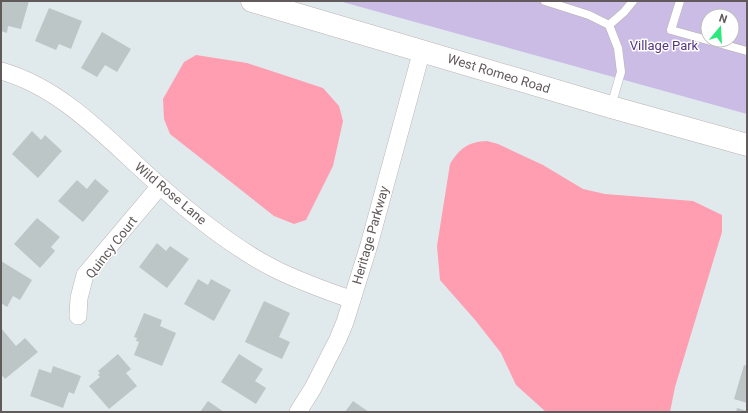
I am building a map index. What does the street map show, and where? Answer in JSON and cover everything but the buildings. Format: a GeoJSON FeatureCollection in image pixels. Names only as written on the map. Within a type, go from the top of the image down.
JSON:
{"type":"FeatureCollection","features":[{"type":"Feature","properties":{"kind":"main road","name":"West Romeo Road"},"geometry":{"type":"LineString","coordinates":[[252,1],[300,11],[422,50],[611,107],[747,145]]}},
{"type":"Feature","properties":{"kind":"street","name":"Heritage Parkway"},"geometry":{"type":"LineString","coordinates":[[298,412],[313,388],[338,339],[352,300],[369,245],[422,50]]}},
{"type":"Feature","properties":{"kind":"street","name":"Wild Rose Lane"},"geometry":{"type":"LineString","coordinates":[[1,71],[36,86],[88,120],[160,186],[221,234],[271,267],[296,279],[352,300]]}},
{"type":"Feature","properties":{"kind":"street","name":"Quincy Court"},"geometry":{"type":"LineString","coordinates":[[78,316],[85,275],[160,186]]}},
{"type":"Feature","properties":{"kind":"lane"},"geometry":{"type":"LineString","coordinates":[[545,1],[589,15],[609,26],[618,48],[621,72],[611,107]]}},
{"type":"Feature","properties":{"kind":"lane"},"geometry":{"type":"LineString","coordinates":[[609,26],[633,1]]}},
{"type":"Feature","properties":{"kind":"lane"},"geometry":{"type":"LineString","coordinates":[[680,1],[671,30],[747,51]]}},
{"type":"Feature","properties":{"kind":"green space","name":"Village Park"},"geometry":{"type":"Polygon","coordinates":[[[339,1],[747,1],[747,114],[339,1]]]}},
{"type":"Feature","properties":{"kind":"shaded area"},"geometry":{"type":"Polygon","coordinates":[[[196,55],[247,63],[323,88],[339,106],[343,121],[333,166],[306,220],[294,224],[274,216],[170,134],[164,119],[163,99],[184,62],[196,55]]]}},
{"type":"Feature","properties":{"kind":"shaded area"},"geometry":{"type":"Polygon","coordinates":[[[487,141],[498,144],[543,165],[583,189],[605,194],[693,201],[722,215],[722,232],[675,387],[670,412],[546,412],[516,385],[501,353],[476,321],[440,280],[437,246],[450,164],[457,154],[465,147],[470,144],[487,141]]]}}]}
